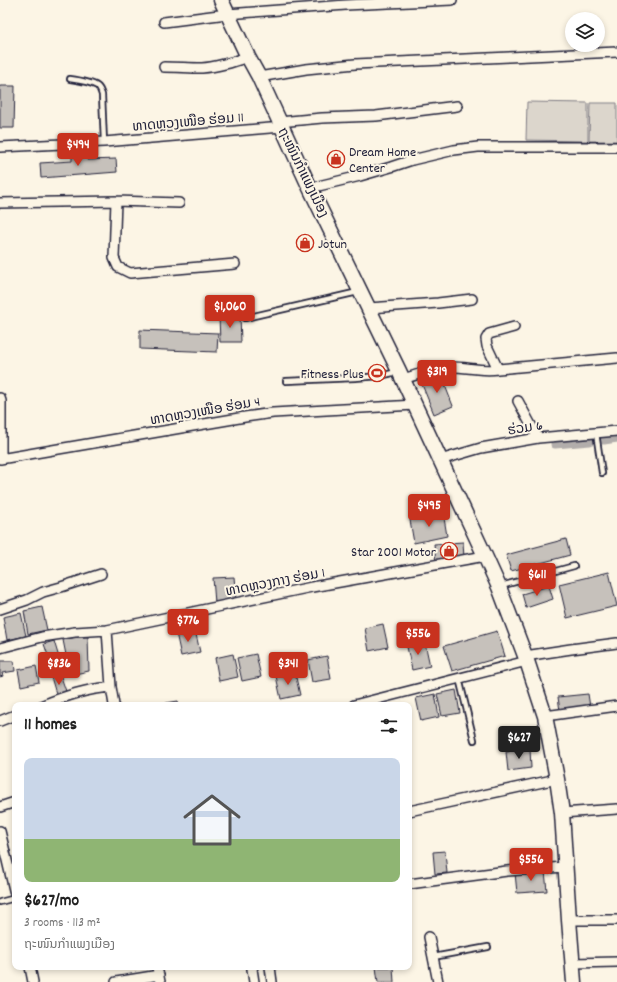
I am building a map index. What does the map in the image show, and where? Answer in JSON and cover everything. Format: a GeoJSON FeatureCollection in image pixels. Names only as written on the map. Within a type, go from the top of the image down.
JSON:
{"type":"FeatureCollection","features":[{"type":"Feature","properties":{"kind":"main road","name":"ຖະໜົນກຳແພງເມືອງ"},"geometry":{"type":"LineString","coordinates":[[221,0],[416,406],[499,587],[526,659],[545,716],[557,779],[562,813],[574,982]]}},
{"type":"Feature","properties":{"kind":"street"},"geometry":{"type":"LineString","coordinates":[[164,22],[227,14],[346,5],[452,0]]}},
{"type":"Feature","properties":{"kind":"street"},"geometry":{"type":"LineString","coordinates":[[259,77],[306,68],[355,64],[617,52]]}},
{"type":"Feature","properties":{"kind":"street"},"geometry":{"type":"LineString","coordinates":[[164,67],[208,67],[221,65],[248,57]]}},
{"type":"Feature","properties":{"kind":"street","name":"ທາດຫຼວງເໜືອ ຮ່ອມ 11"},"geometry":{"type":"LineString","coordinates":[[0,147],[104,142],[280,124],[322,118],[376,116],[457,106]]}},
{"type":"Feature","properties":{"kind":"street"},"geometry":{"type":"LineString","coordinates":[[310,188],[454,150],[478,147],[617,147]]}},
{"type":"Feature","properties":{"kind":"street"},"geometry":{"type":"LineString","coordinates":[[0,203],[116,201],[179,203]]}},
{"type":"Feature","properties":{"kind":"street"},"geometry":{"type":"LineString","coordinates":[[116,201],[114,258],[118,267],[130,273],[235,264]]}},
{"type":"Feature","properties":{"kind":"street"},"geometry":{"type":"LineString","coordinates":[[369,308],[472,299]]}},
{"type":"Feature","properties":{"kind":"street"},"geometry":{"type":"LineString","coordinates":[[498,369],[487,346],[486,339],[489,334],[514,327]]}},
{"type":"Feature","properties":{"kind":"street"},"geometry":{"type":"LineString","coordinates":[[401,375],[455,367],[482,370],[617,358]]}},
{"type":"Feature","properties":{"kind":"street"},"geometry":{"type":"LineString","coordinates":[[0,398],[0,459]]}},
{"type":"Feature","properties":{"kind":"street"},"geometry":{"type":"LineString","coordinates":[[518,401],[538,438]]}},
{"type":"Feature","properties":{"kind":"street","name":"ທາດຫຼວງເໜືອ ຮ່ອມ 4"},"geometry":{"type":"LineString","coordinates":[[0,459],[273,413],[416,406]]}},
{"type":"Feature","properties":{"kind":"street","name":"ຮ່ວມ 6"},"geometry":{"type":"LineString","coordinates":[[440,460],[481,448],[538,438],[617,431]]}},
{"type":"Feature","properties":{"kind":"street","name":"ທາດຫຼວງກາງ ຮ່ອມ 1"},"geometry":{"type":"LineString","coordinates":[[0,648],[42,637],[75,632],[107,630],[312,588],[485,556]]}},
{"type":"Feature","properties":{"kind":"street"},"geometry":{"type":"LineString","coordinates":[[0,609],[28,600],[42,592],[101,574]]}},
{"type":"Feature","properties":{"kind":"street"},"geometry":{"type":"LineString","coordinates":[[107,630],[114,702]]}},
{"type":"Feature","properties":{"kind":"street"},"geometry":{"type":"LineString","coordinates":[[380,702],[526,659],[571,649],[617,643]]}},
{"type":"Feature","properties":{"kind":"street"},"geometry":{"type":"LineString","coordinates":[[52,702],[87,690],[111,687]]}},
{"type":"Feature","properties":{"kind":"street"},"geometry":{"type":"LineString","coordinates":[[545,716],[617,706]]}},
{"type":"Feature","properties":{"kind":"street"},"geometry":{"type":"LineString","coordinates":[[0,721],[12,716]]}},
{"type":"Feature","properties":{"kind":"street"},"geometry":{"type":"LineString","coordinates":[[412,810],[557,779]]}},
{"type":"Feature","properties":{"kind":"street"},"geometry":{"type":"LineString","coordinates":[[0,807],[12,803]]}},
{"type":"Feature","properties":{"kind":"street"},"geometry":{"type":"LineString","coordinates":[[562,813],[617,809]]}},
{"type":"Feature","properties":{"kind":"street"},"geometry":{"type":"LineString","coordinates":[[0,832],[11,862]]}},
{"type":"Feature","properties":{"kind":"street"},"geometry":{"type":"LineString","coordinates":[[412,884],[513,871],[565,867]]}},
{"type":"Feature","properties":{"kind":"street"},"geometry":{"type":"LineString","coordinates":[[569,920],[617,920]]}},
{"type":"Feature","properties":{"kind":"street"},"geometry":{"type":"LineString","coordinates":[[429,937],[438,982]]}},
{"type":"Feature","properties":{"kind":"street"},"geometry":{"type":"LineString","coordinates":[[573,963],[617,962]]}},
{"type":"Feature","properties":{"kind":"street"},"geometry":{"type":"LineString","coordinates":[[31,970],[33,982]]}},
{"type":"Feature","properties":{"kind":"street"},"geometry":{"type":"LineString","coordinates":[[252,970],[254,982]]}},
{"type":"Feature","properties":{"kind":"street"},"geometry":{"type":"LineString","coordinates":[[270,970],[272,982]]}},
{"type":"Feature","properties":{"kind":"street"},"geometry":{"type":"LineString","coordinates":[[116,982],[158,975]]}},
{"type":"Feature","properties":{"kind":"lane"},"geometry":{"type":"LineString","coordinates":[[70,79],[97,86],[100,90],[102,95],[104,142]]}},
{"type":"Feature","properties":{"kind":"lane"},"geometry":{"type":"LineString","coordinates":[[245,318],[361,292]]}},
{"type":"Feature","properties":{"kind":"lane"},"geometry":{"type":"LineString","coordinates":[[286,381],[401,375]]}},
{"type":"Feature","properties":{"kind":"lane"},"geometry":{"type":"LineString","coordinates":[[596,433],[602,473]]}},
{"type":"Feature","properties":{"kind":"lane"},"geometry":{"type":"LineString","coordinates":[[499,587],[574,566]]}},
{"type":"Feature","properties":{"kind":"lane"},"geometry":{"type":"LineString","coordinates":[[459,678],[474,740]]}},
{"type":"Feature","properties":{"kind":"lane"},"geometry":{"type":"LineString","coordinates":[[0,902],[12,899]]}},
{"type":"Feature","properties":{"kind":"lane"},"geometry":{"type":"LineString","coordinates":[[433,957],[488,946]]}},
{"type":"Feature","properties":{"kind":"shaded area"},"geometry":{"type":"Polygon","coordinates":[[[527,102],[588,103],[588,141],[526,140],[527,102]]]}},
{"type":"Feature","properties":{"kind":"shaded area"},"geometry":{"type":"Polygon","coordinates":[[[590,103],[617,103],[617,141],[589,141],[590,103]]]}},
{"type":"Feature","properties":{"kind":"building"},"geometry":{"type":"Polygon","coordinates":[[[0,86],[15,86],[14,128],[0,128],[0,86]]]}},
{"type":"Feature","properties":{"kind":"building"},"geometry":{"type":"Polygon","coordinates":[[[88,152],[88,160],[116,159],[117,172],[41,178],[40,163],[72,161],[72,153],[88,152]]]}},
{"type":"Feature","properties":{"kind":"building"},"geometry":{"type":"Polygon","coordinates":[[[240,315],[241,342],[220,342],[219,316],[240,315]]]}},
{"type":"Feature","properties":{"kind":"building"},"geometry":{"type":"Polygon","coordinates":[[[140,330],[218,333],[217,352],[140,349],[140,330]]]}},
{"type":"Feature","properties":{"kind":"building"},"geometry":{"type":"Polygon","coordinates":[[[441,375],[453,406],[434,414],[421,382],[441,375]]]}},
{"type":"Feature","properties":{"kind":"building"},"geometry":{"type":"Polygon","coordinates":[[[443,512],[447,536],[414,543],[410,520],[443,512]]]}},
{"type":"Feature","properties":{"kind":"building"},"geometry":{"type":"Polygon","coordinates":[[[566,539],[570,555],[511,571],[506,555],[566,539]]]}},
{"type":"Feature","properties":{"kind":"building","name":"Star 2001 Motor"},"geometry":{"type":"Polygon","coordinates":[[[463,542],[464,558],[436,563],[434,544],[463,542]]]}},
{"type":"Feature","properties":{"kind":"building"},"geometry":{"type":"Polygon","coordinates":[[[609,572],[617,606],[567,618],[559,584],[609,572]]]}},
{"type":"Feature","properties":{"kind":"building"},"geometry":{"type":"Polygon","coordinates":[[[234,577],[236,600],[215,603],[213,578],[234,577]]]}},
{"type":"Feature","properties":{"kind":"building"},"geometry":{"type":"Polygon","coordinates":[[[549,586],[553,599],[526,608],[522,594],[549,586]]]}},
{"type":"Feature","properties":{"kind":"building"},"geometry":{"type":"Polygon","coordinates":[[[42,607],[47,630],[28,634],[24,611],[42,607]]]}},
{"type":"Feature","properties":{"kind":"building"},"geometry":{"type":"Polygon","coordinates":[[[21,613],[26,636],[7,640],[3,617],[21,613]]]}},
{"type":"Feature","properties":{"kind":"building"},"geometry":{"type":"Polygon","coordinates":[[[383,624],[388,647],[369,651],[365,628],[383,624]]]}},
{"type":"Feature","properties":{"kind":"building"},"geometry":{"type":"Polygon","coordinates":[[[195,630],[200,652],[181,656],[176,633],[195,630]]]}},
{"type":"Feature","properties":{"kind":"building"},"geometry":{"type":"Polygon","coordinates":[[[497,631],[505,656],[452,671],[444,646],[497,631]]]}},
{"type":"Feature","properties":{"kind":"building"},"geometry":{"type":"Polygon","coordinates":[[[76,637],[88,637],[89,671],[70,675],[63,640],[76,637]]]}},
{"type":"Feature","properties":{"kind":"building"},"geometry":{"type":"Polygon","coordinates":[[[54,641],[60,661],[51,664],[44,644],[54,641]]]}},
{"type":"Feature","properties":{"kind":"building"},"geometry":{"type":"Polygon","coordinates":[[[425,643],[430,666],[412,670],[407,647],[425,643]]]}},
{"type":"Feature","properties":{"kind":"building"},"geometry":{"type":"Polygon","coordinates":[[[233,654],[238,677],[219,681],[215,658],[233,654]]]}},
{"type":"Feature","properties":{"kind":"building"},"geometry":{"type":"Polygon","coordinates":[[[256,654],[261,677],[242,681],[237,658],[256,654]]]}},
{"type":"Feature","properties":{"kind":"building"},"geometry":{"type":"Polygon","coordinates":[[[327,656],[331,679],[312,682],[308,660],[327,656]]]}},
{"type":"Feature","properties":{"kind":"building"},"geometry":{"type":"Polygon","coordinates":[[[0,661],[14,661],[15,671],[2,673],[3,676],[0,677],[0,661]]]}},
{"type":"Feature","properties":{"kind":"building"},"geometry":{"type":"Polygon","coordinates":[[[36,666],[39,682],[21,686],[18,670],[36,666]]]}},
{"type":"Feature","properties":{"kind":"building"},"geometry":{"type":"Polygon","coordinates":[[[295,673],[300,695],[281,699],[276,676],[295,673]]]}},
{"type":"Feature","properties":{"kind":"building"},"geometry":{"type":"Polygon","coordinates":[[[60,674],[67,694],[57,697],[51,677],[60,674]]]}},
{"type":"Feature","properties":{"kind":"building"},"geometry":{"type":"Polygon","coordinates":[[[456,690],[460,713],[442,716],[437,694],[456,690]]]}},
{"type":"Feature","properties":{"kind":"building"},"geometry":{"type":"Polygon","coordinates":[[[435,694],[439,717],[421,721],[416,698],[435,694]]]}},
{"type":"Feature","properties":{"kind":"building"},"geometry":{"type":"Polygon","coordinates":[[[588,694],[590,707],[560,711],[558,697],[588,694]]]}},
{"type":"Feature","properties":{"kind":"building"},"geometry":{"type":"Polygon","coordinates":[[[530,749],[531,768],[508,771],[506,752],[530,749]]]}},
{"type":"Feature","properties":{"kind":"building"},"geometry":{"type":"Polygon","coordinates":[[[445,851],[447,873],[435,874],[433,852],[445,851]]]}},
{"type":"Feature","properties":{"kind":"building"},"geometry":{"type":"Polygon","coordinates":[[[545,871],[547,891],[517,893],[515,873],[545,871]]]}},
{"type":"Feature","properties":{"kind":"building"},"geometry":{"type":"Polygon","coordinates":[[[376,970],[393,970],[394,982],[378,982],[376,970]]]}},
{"type":"Feature","properties":{"kind":"waterway"},"geometry":{"type":"LineString","coordinates":[[604,440],[617,438]]}},
{"type":"Feature","properties":{"kind":"waterway"},"geometry":{"type":"LineString","coordinates":[[555,444],[590,441]]}},
{"type":"Feature","properties":{"kind":"place","name":"Dream Home Center"},"geometry":{"type":"Point","coordinates":[336,159]}},
{"type":"Feature","properties":{"kind":"place","name":"Jotun"},"geometry":{"type":"Point","coordinates":[305,243]}},
{"type":"Feature","properties":{"kind":"place","name":"Fitness Plus"},"geometry":{"type":"Point","coordinates":[377,373]}},
{"type":"Feature","properties":{"kind":"place","name":"Star 2001 Motor"},"geometry":{"type":"Point","coordinates":[449,551]}}]}
